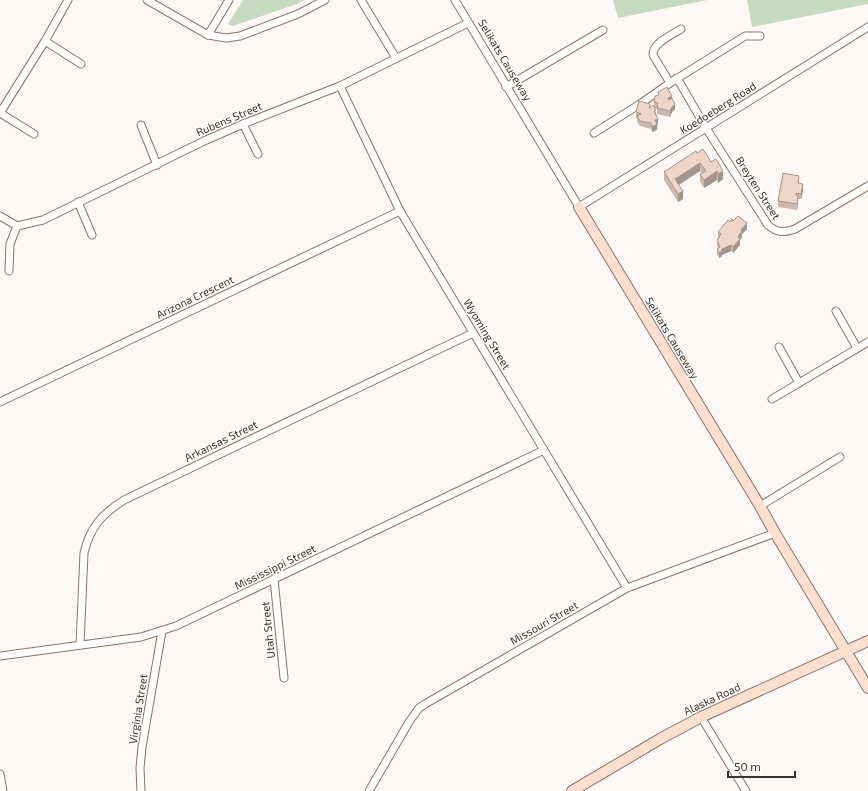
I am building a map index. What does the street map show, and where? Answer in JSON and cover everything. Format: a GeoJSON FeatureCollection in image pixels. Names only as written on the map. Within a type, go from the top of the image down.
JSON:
{"type":"FeatureCollection","features":[{"type":"Feature","properties":{"kind":"street"},"geometry":{"type":"LineString","coordinates":[[34,134],[0,113],[68,0]]}},
{"type":"Feature","properties":{"kind":"street"},"geometry":{"type":"LineString","coordinates":[[147,0],[208,35],[226,38],[240,36],[298,14],[325,0]]}},
{"type":"Feature","properties":{"kind":"street"},"geometry":{"type":"LineString","coordinates":[[208,35],[229,0]]}},
{"type":"Feature","properties":{"kind":"street"},"geometry":{"type":"LineString","coordinates":[[362,0],[396,58]]}},
{"type":"Feature","properties":{"kind":"street","name":"Selikats Causeway"},"geometry":{"type":"LineString","coordinates":[[454,0],[760,506],[868,688]]}},
{"type":"Feature","properties":{"kind":"street","name":"Rubens Street"},"geometry":{"type":"LineString","coordinates":[[17,226],[43,220],[243,124],[340,86],[468,23]]}},
{"type":"Feature","properties":{"kind":"street","name":"Koedoeberg Road"},"geometry":{"type":"LineString","coordinates":[[579,207],[868,27]]}},
{"type":"Feature","properties":{"kind":"street"},"geometry":{"type":"LineString","coordinates":[[670,83],[652,51],[656,46],[681,29]]}},
{"type":"Feature","properties":{"kind":"street"},"geometry":{"type":"LineString","coordinates":[[506,87],[603,30]]}},
{"type":"Feature","properties":{"kind":"street"},"geometry":{"type":"LineString","coordinates":[[594,133],[640,104],[677,78],[745,36],[760,36]]}},
{"type":"Feature","properties":{"kind":"street"},"geometry":{"type":"LineString","coordinates":[[44,41],[81,64]]}},
{"type":"Feature","properties":{"kind":"street"},"geometry":{"type":"LineString","coordinates":[[677,78],[706,128]]}},
{"type":"Feature","properties":{"kind":"street","name":"Wyoming Street"},"geometry":{"type":"LineString","coordinates":[[340,86],[400,211],[627,588]]}},
{"type":"Feature","properties":{"kind":"street"},"geometry":{"type":"LineString","coordinates":[[243,124],[258,154]]}},
{"type":"Feature","properties":{"kind":"street"},"geometry":{"type":"LineString","coordinates":[[142,125],[157,165]]}},
{"type":"Feature","properties":{"kind":"street","name":"Breyten Street"},"geometry":{"type":"LineString","coordinates":[[706,128],[768,225],[773,230],[782,232],[795,230],[868,186]]}},
{"type":"Feature","properties":{"kind":"street"},"geometry":{"type":"LineString","coordinates":[[78,202],[92,236]]}},
{"type":"Feature","properties":{"kind":"street","name":"Arizona Crescent"},"geometry":{"type":"LineString","coordinates":[[0,402],[400,211]]}},
{"type":"Feature","properties":{"kind":"street"},"geometry":{"type":"LineString","coordinates":[[0,216],[17,226],[10,244],[9,271]]}},
{"type":"Feature","properties":{"kind":"street"},"geometry":{"type":"LineString","coordinates":[[836,311],[858,348]]}},
{"type":"Feature","properties":{"kind":"street","name":"Arkansas Street"},"geometry":{"type":"LineString","coordinates":[[80,645],[84,553],[93,528],[108,510],[124,500],[473,333]]}},
{"type":"Feature","properties":{"kind":"street"},"geometry":{"type":"LineString","coordinates":[[772,399],[868,342]]}},
{"type":"Feature","properties":{"kind":"street"},"geometry":{"type":"LineString","coordinates":[[779,347],[799,383]]}},
{"type":"Feature","properties":{"kind":"street","name":"Mississippi Street"},"geometry":{"type":"LineString","coordinates":[[0,656],[141,637],[162,631],[183,623],[544,450]]}},
{"type":"Feature","properties":{"kind":"street"},"geometry":{"type":"LineString","coordinates":[[760,506],[840,457]]}},
{"type":"Feature","properties":{"kind":"street","name":"Missouri Street"},"geometry":{"type":"LineString","coordinates":[[369,791],[409,722],[419,708],[627,588],[775,533]]}},
{"type":"Feature","properties":{"kind":"street","name":"Utah Street"},"geometry":{"type":"LineString","coordinates":[[274,579],[284,678]]}},
{"type":"Feature","properties":{"kind":"street","name":"Virginia Street"},"geometry":{"type":"LineString","coordinates":[[141,791],[140,768],[142,748],[162,631]]}},
{"type":"Feature","properties":{"kind":"street","name":"Alaska Road"},"geometry":{"type":"LineString","coordinates":[[572,791],[660,738],[701,716],[868,641]]}},
{"type":"Feature","properties":{"kind":"street"},"geometry":{"type":"LineString","coordinates":[[701,716],[746,791]]}},
{"type":"Feature","properties":{"kind":"street"},"geometry":{"type":"LineString","coordinates":[[0,774],[3,791]]}},
{"type":"Feature","properties":{"kind":"green space"},"geometry":{"type":"Polygon","coordinates":[[[243,0],[304,0],[297,4],[233,26],[228,24],[243,0]]]}},
{"type":"Feature","properties":{"kind":"green space"},"geometry":{"type":"Polygon","coordinates":[[[613,0],[707,0],[618,18],[613,0]]]}},
{"type":"Feature","properties":{"kind":"green space"},"geometry":{"type":"Polygon","coordinates":[[[747,0],[868,0],[868,4],[752,27],[747,0]]]}},
{"type":"Feature","properties":{"kind":"building"},"geometry":{"type":"Polygon","coordinates":[[[667,87],[672,96],[668,98],[669,100],[672,98],[675,104],[670,111],[657,108],[658,103],[654,102],[655,96],[659,95],[658,92],[667,87]]]}},
{"type":"Feature","properties":{"kind":"building"},"geometry":{"type":"Polygon","coordinates":[[[639,101],[650,104],[649,108],[653,105],[658,119],[655,120],[657,124],[652,127],[651,123],[640,121],[637,116],[641,114],[636,112],[639,101]]]}},
{"type":"Feature","properties":{"kind":"building"},"geometry":{"type":"Polygon","coordinates":[[[703,149],[711,162],[716,159],[723,171],[718,174],[717,171],[704,180],[700,174],[706,171],[700,163],[675,179],[683,191],[678,194],[664,172],[696,151],[697,153],[703,149]]]}},
{"type":"Feature","properties":{"kind":"building"},"geometry":{"type":"Polygon","coordinates":[[[783,173],[799,176],[798,183],[803,184],[801,194],[796,193],[798,196],[797,204],[778,201],[783,173]]]}},
{"type":"Feature","properties":{"kind":"building"},"geometry":{"type":"Polygon","coordinates":[[[738,216],[747,223],[741,230],[742,231],[738,237],[740,239],[733,247],[731,245],[722,249],[719,253],[717,249],[720,247],[717,240],[721,234],[718,232],[728,220],[730,222],[732,219],[733,221],[738,216]]]}}]}
